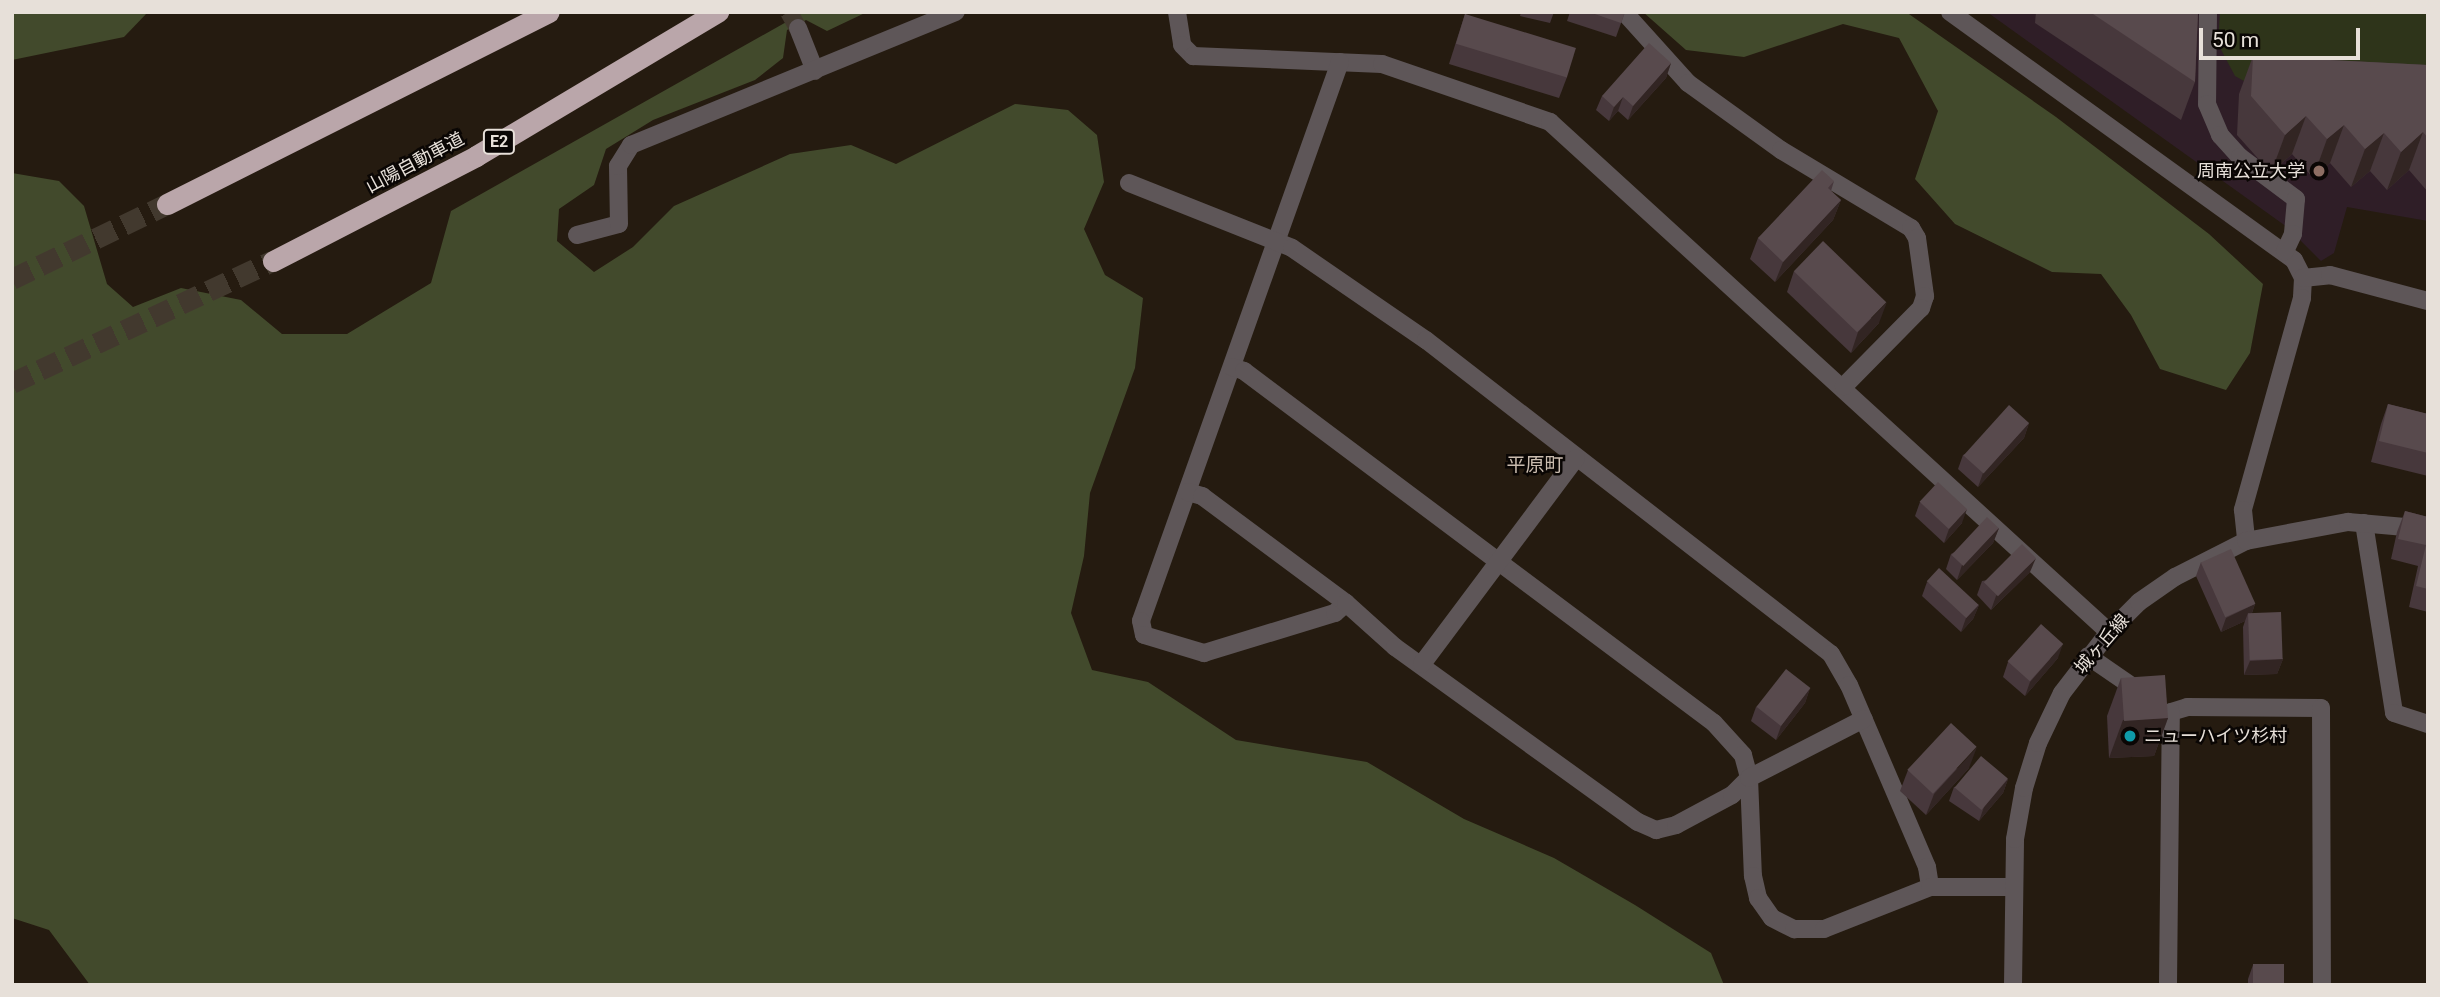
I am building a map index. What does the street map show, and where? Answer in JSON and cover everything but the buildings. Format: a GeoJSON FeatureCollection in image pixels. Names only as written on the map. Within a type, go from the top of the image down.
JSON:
{"type":"FeatureCollection","features":[{"type":"Feature","properties":{"kind":"highway"},"geometry":{"type":"LineString","coordinates":[[167,204],[548,12]]}},
{"type":"Feature","properties":{"kind":"highway","name":"山陽自動車道"},"geometry":{"type":"LineString","coordinates":[[273,261],[476,156],[718,12]]}},
{"type":"Feature","properties":{"kind":"street"},"geometry":{"type":"LineString","coordinates":[[577,235],[619,223],[618,166],[631,145],[956,12]]}},
{"type":"Feature","properties":{"kind":"street"},"geometry":{"type":"LineString","coordinates":[[1177,12],[1182,45],[1193,56],[1382,64],[1550,122],[1844,386],[2109,632]]}},
{"type":"Feature","properties":{"kind":"street"},"geometry":{"type":"LineString","coordinates":[[1624,12],[1688,83],[1781,150],[1911,229],[1917,238],[1925,296],[1921,308],[1844,386]]}},
{"type":"Feature","properties":{"kind":"street"},"geometry":{"type":"LineString","coordinates":[[1950,12],[2285,251],[2303,278],[2302,298],[2243,510],[2246,541]]}},
{"type":"Feature","properties":{"kind":"street"},"geometry":{"type":"LineString","coordinates":[[2208,12],[2207,104],[2220,135],[2239,157],[2296,199],[2293,234],[2285,251]]}},
{"type":"Feature","properties":{"kind":"street"},"geometry":{"type":"LineString","coordinates":[[797,28],[815,71]]}},
{"type":"Feature","properties":{"kind":"street"},"geometry":{"type":"LineString","coordinates":[[1340,62],[1141,621],[1144,635],[1204,653],[1335,613],[1346,603]]}},
{"type":"Feature","properties":{"kind":"street"},"geometry":{"type":"LineString","coordinates":[[1129,183],[1277,239],[1426,340],[1831,654],[1864,719],[1927,867],[1930,887]]}},
{"type":"Feature","properties":{"kind":"street"},"geometry":{"type":"LineString","coordinates":[[2303,278],[2330,275],[2428,301]]}},
{"type":"Feature","properties":{"kind":"street"},"geometry":{"type":"LineString","coordinates":[[1232,367],[1244,371],[1714,723],[1744,755],[1749,778],[1753,876],[1758,898],[1772,918],[1794,929],[1824,929],[1930,887],[2013,887]]}},
{"type":"Feature","properties":{"kind":"street"},"geometry":{"type":"LineString","coordinates":[[1422,664],[1576,457]]}},
{"type":"Feature","properties":{"kind":"street"},"geometry":{"type":"LineString","coordinates":[[1188,492],[1202,496],[1346,603],[1422,664],[1638,822],[1656,830],[1676,825],[1732,795],[1749,778],[1864,719]]}},
{"type":"Feature","properties":{"kind":"street"},"geometry":{"type":"LineString","coordinates":[[2364,523],[2394,713],[2428,724]]}},
{"type":"Feature","properties":{"kind":"street","name":"城ヶ丘線"},"geometry":{"type":"LineString","coordinates":[[2013,985],[2015,839],[2038,743],[2062,693],[2109,632],[2139,602],[2175,577],[2246,541],[2307,526],[2364,523],[2428,529]]}},
{"type":"Feature","properties":{"kind":"street"},"geometry":{"type":"LineString","coordinates":[[2088,656],[2171,712]]}},
{"type":"Feature","properties":{"kind":"street"},"geometry":{"type":"LineString","coordinates":[[2171,712],[2187,707],[2321,708],[2322,985]]}},
{"type":"Feature","properties":{"kind":"street"},"geometry":{"type":"LineString","coordinates":[[2168,985],[2171,712]]}},
{"type":"Feature","properties":{"kind":"shaded area","name":"周南公立大学"},"geometry":{"type":"Polygon","coordinates":[[[1987,12],[2428,12],[2428,221],[2347,207],[2334,253],[2321,261],[2287,227],[1987,12]]]}},
{"type":"Feature","properties":{"kind":"green space"},"geometry":{"type":"Polygon","coordinates":[[[12,12],[148,12],[124,37],[12,60],[12,12]]]}},
{"type":"Feature","properties":{"kind":"green space"},"geometry":{"type":"Polygon","coordinates":[[[804,12],[867,12],[827,31],[806,20],[787,30],[783,58],[755,80],[653,120],[606,149],[594,185],[559,209],[557,241],[594,272],[633,247],[674,206],[790,154],[851,145],[896,164],[1015,104],[1068,110],[1097,135],[1104,182],[1084,229],[1105,275],[1143,298],[1135,368],[1090,493],[1084,556],[1071,613],[1092,670],[1148,682],[1236,740],[1367,762],[1464,819],[1554,858],[1635,905],[1711,953],[1724,985],[90,985],[49,930],[12,918],[12,173],[59,181],[84,206],[107,284],[133,307],[181,288],[241,300],[282,334],[347,334],[431,283],[451,211],[804,12]]]}},
{"type":"Feature","properties":{"kind":"green space"},"geometry":{"type":"Polygon","coordinates":[[[1643,12],[1906,12],[2056,117],[2209,234],[2263,284],[2250,353],[2226,390],[2160,369],[2131,315],[2101,274],[2052,272],[1955,224],[1915,179],[1938,111],[1899,38],[1843,24],[1744,57],[1686,50],[1643,12]]]}},
{"type":"Feature","properties":{"kind":"green space"},"geometry":{"type":"Polygon","coordinates":[[[2220,12],[2428,12],[2428,97],[2244,81],[2235,76],[2218,44],[2220,12]]]}},
{"type":"Feature","properties":{"kind":"tunnel"},"geometry":{"type":"LineString","coordinates":[[789,12],[798,28]]}},
{"type":"Feature","properties":{"kind":"tunnel"},"geometry":{"type":"LineString","coordinates":[[12,279],[167,204]]}},
{"type":"Feature","properties":{"kind":"tunnel"},"geometry":{"type":"LineString","coordinates":[[12,383],[273,261]]}},
{"type":"Feature","properties":{"kind":"place","name":"周南公立大学"},"geometry":{"type":"Point","coordinates":[2319,171]}},
{"type":"Feature","properties":{"kind":"place","name":"ニューハイツ杉村"},"geometry":{"type":"Point","coordinates":[2130,736]}},
{"type":"Feature","properties":{"kind":"district","name":"平原町"},"geometry":{"type":"Point","coordinates":[1535,465]}}]}
